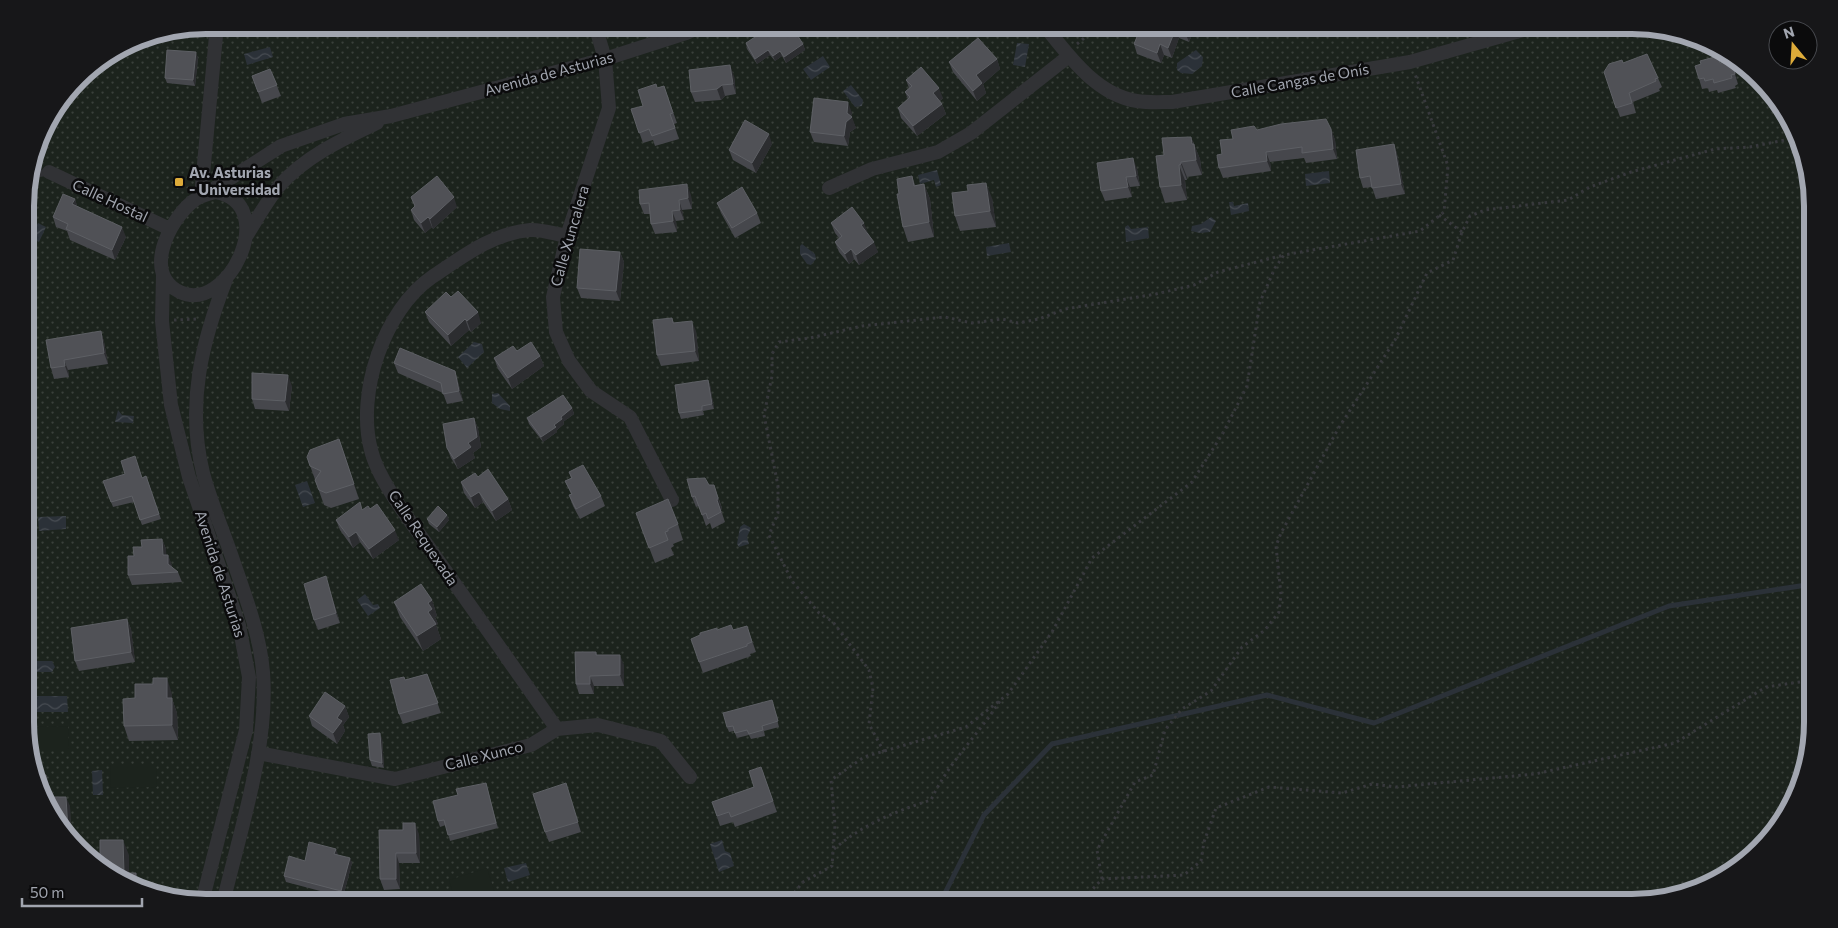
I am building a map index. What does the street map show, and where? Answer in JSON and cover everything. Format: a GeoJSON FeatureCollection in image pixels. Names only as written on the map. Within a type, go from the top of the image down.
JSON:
{"type":"FeatureCollection","features":[{"type":"Feature","properties":{"kind":"street"},"geometry":{"type":"LineString","coordinates":[[204,195],[216,34]]}},
{"type":"Feature","properties":{"kind":"street","name":"Calle Xuncalera"},"geometry":{"type":"LineString","coordinates":[[598,34],[605,59],[609,108],[567,236],[553,297],[556,332],[569,360],[591,391],[630,417],[672,500]]}},
{"type":"Feature","properties":{"kind":"street","name":"Avenida de Asturias"},"geometry":{"type":"LineString","coordinates":[[204,195],[281,146],[344,124],[391,116],[605,59],[678,34]]}},
{"type":"Feature","properties":{"kind":"street","name":"Calle Cangas de Onís"},"geometry":{"type":"LineString","coordinates":[[1051,34],[1068,54],[1102,88],[1136,101],[1172,102],[1410,62],[1509,34]]}},
{"type":"Feature","properties":{"kind":"street"},"geometry":{"type":"LineString","coordinates":[[829,188],[872,169],[938,152],[971,133],[1068,54]]}},
{"type":"Feature","properties":{"kind":"street","name":"Avenida de Asturias"},"geometry":{"type":"LineString","coordinates":[[246,236],[279,187],[304,163],[329,146],[391,116]]}},
{"type":"Feature","properties":{"kind":"street","name":"Calle Hostal"},"geometry":{"type":"LineString","coordinates":[[49,172],[170,229]]}},
{"type":"Feature","properties":{"kind":"street"},"geometry":{"type":"LineString","coordinates":[[216,192],[236,199],[245,214],[246,236],[242,250],[226,277],[214,290],[200,296],[187,296],[175,290],[163,274],[162,254],[170,229],[184,209],[204,195],[216,192]]}},
{"type":"Feature","properties":{"kind":"street","name":"Calle Requexada"},"geometry":{"type":"LineString","coordinates":[[557,729],[391,494],[371,450],[367,408],[374,364],[392,322],[422,284],[477,247],[510,233],[532,230],[567,236]]}},
{"type":"Feature","properties":{"kind":"street","name":"Avenida de Asturias"},"geometry":{"type":"LineString","coordinates":[[163,274],[162,321],[171,405],[189,477],[239,625],[249,677],[246,730],[204,894]]}},
{"type":"Feature","properties":{"kind":"street","name":"Avenida de Asturias"},"geometry":{"type":"LineString","coordinates":[[226,277],[211,318],[198,371],[197,429],[203,472],[255,630],[263,672],[262,733],[226,894]]}},
{"type":"Feature","properties":{"kind":"street","name":"Calle Xunco"},"geometry":{"type":"LineString","coordinates":[[258,752],[395,779],[531,745],[557,729],[598,725],[661,741],[690,777]]}},
{"type":"Feature","properties":{"kind":"lane"},"geometry":{"type":"LineString","coordinates":[[37,174],[49,172]]}},
{"type":"Feature","properties":{"kind":"path"},"geometry":{"type":"LineString","coordinates":[[1068,54],[1090,34]]}},
{"type":"Feature","properties":{"kind":"path"},"geometry":{"type":"LineString","coordinates":[[884,752],[869,724],[873,688],[869,670],[833,622],[819,612],[792,581],[769,535],[778,513],[778,486],[764,415],[772,376],[772,354],[779,342],[810,338],[862,326],[945,317],[972,323],[1002,319],[1018,323],[1039,319],[1065,309],[1156,294],[1194,285],[1218,272],[1284,255],[1420,231],[1444,212],[1448,166],[1410,62]]}},
{"type":"Feature","properties":{"kind":"path"},"geometry":{"type":"LineString","coordinates":[[1102,879],[1097,850],[1135,782],[1153,775],[1165,730],[1182,709],[1211,691],[1242,647],[1265,630],[1279,612],[1281,596],[1276,546],[1282,533],[1338,429],[1396,340],[1427,273],[1453,260],[1462,232],[1470,216],[1485,210],[1568,200],[1590,187],[1630,172],[1715,149],[1750,147],[1791,139]]}},
{"type":"Feature","properties":{"kind":"path"},"geometry":{"type":"LineString","coordinates":[[1439,216],[1462,232]]}},
{"type":"Feature","properties":{"kind":"path"},"geometry":{"type":"LineString","coordinates":[[833,850],[853,833],[893,814],[931,800],[940,782],[983,728],[1002,698],[1052,632],[1092,558],[1192,482],[1223,433],[1247,386],[1260,302],[1275,268],[1284,255]]}},
{"type":"Feature","properties":{"kind":"path"},"geometry":{"type":"LineString","coordinates":[[162,321],[211,318]]}},
{"type":"Feature","properties":{"kind":"path"},"geometry":{"type":"LineString","coordinates":[[1088,894],[1102,879],[1184,874],[1202,861],[1204,842],[1216,808],[1270,787],[1342,793],[1372,784],[1396,787],[1535,774],[1675,743],[1766,687],[1804,681]]}},
{"type":"Feature","properties":{"kind":"path"},"geometry":{"type":"LineString","coordinates":[[793,894],[803,882],[832,866],[835,825],[831,780],[864,757],[966,727],[1002,698]]}},
{"type":"Feature","properties":{"kind":"shaded area"},"geometry":{"type":"Polygon","coordinates":[[[1632,34],[1655,35],[1687,43],[1708,51],[1746,76],[1762,92],[1775,110],[1791,140],[1803,183],[1804,722],[1801,756],[1787,798],[1762,836],[1746,852],[1728,865],[1708,877],[1687,885],[1666,891],[1643,894],[206,894],[183,893],[151,885],[130,877],[101,859],[69,827],[47,788],[35,745],[34,195],[40,161],[51,130],[69,101],[84,84],[101,69],[130,51],[151,43],[183,35],[1632,34]]]}},
{"type":"Feature","properties":{"kind":"shaded area"},"geometry":{"type":"Polygon","coordinates":[[[68,726],[69,749],[36,749],[34,727],[68,726]]]}},
{"type":"Feature","properties":{"kind":"shaded area"},"geometry":{"type":"Polygon","coordinates":[[[110,765],[156,765],[157,787],[111,788],[110,765]]]}},
{"type":"Feature","properties":{"kind":"shaded area"},"geometry":{"type":"Polygon","coordinates":[[[487,868],[495,894],[453,894],[449,880],[487,868]]]}},
{"type":"Feature","properties":{"kind":"water"},"geometry":{"type":"Polygon","coordinates":[[[1017,43],[1029,44],[1025,67],[1013,65],[1017,43]]]}},
{"type":"Feature","properties":{"kind":"water"},"geometry":{"type":"Polygon","coordinates":[[[270,47],[273,57],[247,65],[244,54],[270,47]]]}},
{"type":"Feature","properties":{"kind":"water"},"geometry":{"type":"Polygon","coordinates":[[[1196,50],[1203,57],[1202,66],[1192,74],[1181,73],[1177,70],[1177,63],[1196,50]]]}},
{"type":"Feature","properties":{"kind":"water"},"geometry":{"type":"Polygon","coordinates":[[[823,56],[830,67],[811,80],[803,69],[823,56]]]}},
{"type":"Feature","properties":{"kind":"water"},"geometry":{"type":"Polygon","coordinates":[[[851,85],[863,100],[862,106],[855,107],[843,91],[851,85]]]}},
{"type":"Feature","properties":{"kind":"water"},"geometry":{"type":"Polygon","coordinates":[[[937,170],[941,185],[936,187],[934,180],[920,184],[918,175],[937,170]]]}},
{"type":"Feature","properties":{"kind":"water"},"geometry":{"type":"Polygon","coordinates":[[[1329,171],[1330,183],[1306,186],[1305,174],[1329,171]]]}},
{"type":"Feature","properties":{"kind":"water"},"geometry":{"type":"Polygon","coordinates":[[[1229,202],[1233,202],[1234,206],[1248,203],[1249,211],[1231,215],[1229,202]]]}},
{"type":"Feature","properties":{"kind":"water"},"geometry":{"type":"Polygon","coordinates":[[[1211,217],[1216,221],[1210,232],[1200,233],[1191,231],[1192,226],[1201,224],[1211,217]]]}},
{"type":"Feature","properties":{"kind":"water"},"geometry":{"type":"Polygon","coordinates":[[[38,223],[46,227],[39,242],[34,240],[34,230],[38,223]]]}},
{"type":"Feature","properties":{"kind":"water"},"geometry":{"type":"Polygon","coordinates":[[[1128,225],[1131,229],[1148,227],[1149,238],[1126,242],[1125,227],[1128,225]]]}},
{"type":"Feature","properties":{"kind":"water"},"geometry":{"type":"Polygon","coordinates":[[[1009,243],[1011,252],[987,256],[986,247],[1009,243]]]}},
{"type":"Feature","properties":{"kind":"water"},"geometry":{"type":"Polygon","coordinates":[[[802,244],[815,254],[816,259],[811,265],[807,264],[800,254],[800,246],[802,244]]]}},
{"type":"Feature","properties":{"kind":"water"},"geometry":{"type":"Polygon","coordinates":[[[474,342],[482,344],[484,352],[467,368],[458,357],[474,342]]]}},
{"type":"Feature","properties":{"kind":"water"},"geometry":{"type":"Polygon","coordinates":[[[498,393],[510,406],[510,411],[500,409],[492,403],[492,394],[498,393]]]}},
{"type":"Feature","properties":{"kind":"water"},"geometry":{"type":"Polygon","coordinates":[[[118,410],[122,415],[134,416],[133,423],[115,422],[118,410]]]}},
{"type":"Feature","properties":{"kind":"water"},"geometry":{"type":"Polygon","coordinates":[[[307,481],[315,503],[303,507],[295,485],[307,481]]]}},
{"type":"Feature","properties":{"kind":"water"},"geometry":{"type":"Polygon","coordinates":[[[66,516],[66,529],[39,531],[38,517],[66,516]]]}},
{"type":"Feature","properties":{"kind":"water"},"geometry":{"type":"Polygon","coordinates":[[[744,524],[751,528],[747,537],[749,544],[739,547],[737,544],[740,527],[744,524]]]}},
{"type":"Feature","properties":{"kind":"water"},"geometry":{"type":"Polygon","coordinates":[[[365,594],[373,605],[378,604],[380,608],[368,616],[357,600],[365,594]]]}},
{"type":"Feature","properties":{"kind":"water"},"geometry":{"type":"Polygon","coordinates":[[[34,661],[52,661],[55,667],[52,672],[34,672],[34,661]]]}},
{"type":"Feature","properties":{"kind":"water"},"geometry":{"type":"Polygon","coordinates":[[[35,696],[67,696],[68,712],[35,712],[35,696]]]}},
{"type":"Feature","properties":{"kind":"water"},"geometry":{"type":"Polygon","coordinates":[[[102,770],[103,795],[93,795],[92,771],[102,770]]]}},
{"type":"Feature","properties":{"kind":"water"},"geometry":{"type":"Polygon","coordinates":[[[722,840],[725,851],[730,853],[734,866],[719,872],[710,844],[722,840]]]}},
{"type":"Feature","properties":{"kind":"water"},"geometry":{"type":"Polygon","coordinates":[[[526,863],[530,875],[508,882],[504,868],[526,863]]]}},
{"type":"Feature","properties":{"kind":"building"},"geometry":{"type":"Polygon","coordinates":[[[760,34],[797,34],[803,44],[784,57],[780,51],[773,56],[768,50],[755,59],[746,43],[760,34]]]}},
{"type":"Feature","properties":{"kind":"building"},"geometry":{"type":"Polygon","coordinates":[[[1138,34],[1174,34],[1168,48],[1160,44],[1157,53],[1134,44],[1138,34]]]}},
{"type":"Feature","properties":{"kind":"building"},"geometry":{"type":"Polygon","coordinates":[[[978,38],[997,59],[976,75],[982,83],[973,91],[949,62],[978,38]]]}},
{"type":"Feature","properties":{"kind":"building"},"geometry":{"type":"Polygon","coordinates":[[[167,50],[196,52],[193,80],[165,78],[167,50]]]}},
{"type":"Feature","properties":{"kind":"building"},"geometry":{"type":"Polygon","coordinates":[[[1647,54],[1658,78],[1655,79],[1656,81],[1629,93],[1632,103],[1616,108],[1604,72],[1609,64],[1622,60],[1623,63],[1647,54]]]}},
{"type":"Feature","properties":{"kind":"building"},"geometry":{"type":"Polygon","coordinates":[[[1717,56],[1720,63],[1726,62],[1733,67],[1735,74],[1731,75],[1732,78],[1714,83],[1713,79],[1705,81],[1704,78],[1699,79],[1695,66],[1701,64],[1700,61],[1717,56]]]}},
{"type":"Feature","properties":{"kind":"building"},"geometry":{"type":"Polygon","coordinates":[[[730,65],[733,84],[722,85],[717,89],[691,92],[689,70],[730,65]]]}},
{"type":"Feature","properties":{"kind":"building"},"geometry":{"type":"Polygon","coordinates":[[[921,67],[939,88],[933,93],[942,104],[913,126],[898,108],[910,97],[905,92],[912,86],[906,80],[921,67]]]}},
{"type":"Feature","properties":{"kind":"building"},"geometry":{"type":"Polygon","coordinates":[[[270,69],[277,85],[258,92],[252,76],[270,69]]]}},
{"type":"Feature","properties":{"kind":"building"},"geometry":{"type":"Polygon","coordinates":[[[656,84],[657,88],[664,86],[673,113],[670,114],[675,128],[652,136],[649,129],[639,133],[631,109],[643,106],[638,90],[656,84]]]}},
{"type":"Feature","properties":{"kind":"building"},"geometry":{"type":"Polygon","coordinates":[[[814,98],[848,102],[847,113],[852,117],[846,122],[844,136],[810,132],[814,98]]]}},
{"type":"Feature","properties":{"kind":"building"},"geometry":{"type":"Polygon","coordinates":[[[1326,119],[1331,129],[1333,149],[1302,153],[1302,147],[1266,152],[1267,161],[1219,168],[1217,155],[1222,154],[1220,140],[1233,139],[1231,130],[1254,126],[1257,130],[1281,124],[1326,119]]]}},
{"type":"Feature","properties":{"kind":"building"},"geometry":{"type":"Polygon","coordinates":[[[745,120],[769,134],[752,163],[729,150],[745,120]]]}},
{"type":"Feature","properties":{"kind":"building"},"geometry":{"type":"Polygon","coordinates":[[[1191,137],[1196,160],[1181,162],[1179,165],[1181,185],[1160,187],[1156,156],[1164,155],[1162,138],[1191,137]]]}},
{"type":"Feature","properties":{"kind":"building"},"geometry":{"type":"Polygon","coordinates":[[[1394,144],[1401,184],[1372,188],[1370,176],[1360,178],[1356,150],[1394,144]]]}},
{"type":"Feature","properties":{"kind":"building"},"geometry":{"type":"Polygon","coordinates":[[[1133,158],[1136,176],[1126,177],[1128,187],[1101,191],[1097,163],[1133,158]]]}},
{"type":"Feature","properties":{"kind":"building"},"geometry":{"type":"Polygon","coordinates":[[[437,176],[454,197],[430,219],[428,217],[421,223],[411,210],[415,206],[411,197],[437,176]]]}},
{"type":"Feature","properties":{"kind":"building"},"geometry":{"type":"Polygon","coordinates":[[[912,176],[914,186],[924,184],[929,222],[903,227],[897,194],[899,194],[897,179],[912,176]]]}},
{"type":"Feature","properties":{"kind":"building"},"geometry":{"type":"Polygon","coordinates":[[[986,183],[990,211],[955,216],[952,193],[968,191],[967,185],[986,183]]]}},
{"type":"Feature","properties":{"kind":"building"},"geometry":{"type":"Polygon","coordinates":[[[687,184],[688,198],[679,200],[680,210],[672,211],[673,221],[651,224],[649,203],[640,204],[639,190],[687,184]]]}},
{"type":"Feature","properties":{"kind":"building"},"geometry":{"type":"Polygon","coordinates":[[[742,187],[757,213],[732,228],[717,203],[742,187]]]}},
{"type":"Feature","properties":{"kind":"building"},"geometry":{"type":"Polygon","coordinates":[[[63,194],[75,199],[72,204],[122,227],[112,250],[66,229],[68,224],[53,217],[63,194]]]}},
{"type":"Feature","properties":{"kind":"building"},"geometry":{"type":"Polygon","coordinates":[[[852,207],[864,223],[861,225],[874,242],[856,255],[851,249],[845,254],[835,242],[842,236],[831,223],[852,207]]]}},
{"type":"Feature","properties":{"kind":"building"},"geometry":{"type":"Polygon","coordinates":[[[580,249],[620,252],[616,291],[577,288],[580,249]]]}},
{"type":"Feature","properties":{"kind":"building"},"geometry":{"type":"Polygon","coordinates":[[[458,291],[478,312],[467,321],[465,319],[448,335],[425,312],[446,292],[451,297],[458,291]]]}},
{"type":"Feature","properties":{"kind":"building"},"geometry":{"type":"Polygon","coordinates":[[[672,318],[673,323],[692,321],[695,351],[657,355],[653,320],[672,318]]]}},
{"type":"Feature","properties":{"kind":"building"},"geometry":{"type":"Polygon","coordinates":[[[101,331],[104,353],[64,360],[65,366],[51,368],[46,340],[101,331]]]}},
{"type":"Feature","properties":{"kind":"building"},"geometry":{"type":"Polygon","coordinates":[[[531,342],[540,356],[508,378],[494,358],[513,346],[517,351],[531,342]]]}},
{"type":"Feature","properties":{"kind":"building"},"geometry":{"type":"Polygon","coordinates":[[[400,348],[455,371],[459,391],[443,394],[441,383],[394,363],[400,348]]]}},
{"type":"Feature","properties":{"kind":"building"},"geometry":{"type":"Polygon","coordinates":[[[252,373],[288,375],[285,401],[252,399],[252,373]]]}},
{"type":"Feature","properties":{"kind":"building"},"geometry":{"type":"Polygon","coordinates":[[[708,380],[712,404],[702,406],[702,410],[679,413],[675,385],[708,380]]]}},
{"type":"Feature","properties":{"kind":"building"},"geometry":{"type":"Polygon","coordinates":[[[563,395],[572,408],[554,425],[556,427],[541,437],[527,418],[563,395]]]}},
{"type":"Feature","properties":{"kind":"building"},"geometry":{"type":"Polygon","coordinates":[[[474,418],[477,437],[468,443],[471,447],[454,459],[447,448],[443,424],[474,418]]]}},
{"type":"Feature","properties":{"kind":"building"},"geometry":{"type":"Polygon","coordinates":[[[339,439],[354,484],[326,493],[319,490],[315,480],[321,471],[310,466],[307,457],[310,450],[339,439]]]}},
{"type":"Feature","properties":{"kind":"building"},"geometry":{"type":"Polygon","coordinates":[[[135,456],[142,478],[146,476],[159,514],[140,520],[132,496],[111,502],[103,481],[125,474],[121,461],[135,456]]]}},
{"type":"Feature","properties":{"kind":"building"},"geometry":{"type":"Polygon","coordinates":[[[583,465],[601,496],[576,509],[569,495],[572,494],[565,481],[572,478],[569,472],[583,465]]]}},
{"type":"Feature","properties":{"kind":"building"},"geometry":{"type":"Polygon","coordinates":[[[488,469],[508,499],[492,511],[479,492],[471,497],[461,482],[475,473],[478,477],[488,469]]]}},
{"type":"Feature","properties":{"kind":"building"},"geometry":{"type":"Polygon","coordinates":[[[705,478],[709,485],[714,485],[721,512],[708,519],[706,513],[702,515],[695,496],[692,497],[687,479],[705,478]]]}},
{"type":"Feature","properties":{"kind":"building"},"geometry":{"type":"Polygon","coordinates":[[[668,499],[678,524],[665,532],[668,540],[649,548],[636,513],[668,499]]]}},
{"type":"Feature","properties":{"kind":"building"},"geometry":{"type":"Polygon","coordinates":[[[360,502],[362,510],[368,506],[370,509],[377,504],[395,530],[369,549],[356,532],[349,537],[336,520],[360,502]]]}},
{"type":"Feature","properties":{"kind":"building"},"geometry":{"type":"Polygon","coordinates":[[[438,506],[447,515],[437,527],[427,519],[438,506]]]}},
{"type":"Feature","properties":{"kind":"building"},"geometry":{"type":"Polygon","coordinates":[[[162,539],[163,555],[168,555],[168,564],[178,572],[128,575],[128,556],[134,556],[133,547],[142,547],[141,540],[162,539]]]}},
{"type":"Feature","properties":{"kind":"building"},"geometry":{"type":"Polygon","coordinates":[[[326,576],[336,613],[314,620],[304,584],[326,576]]]}},
{"type":"Feature","properties":{"kind":"building"},"geometry":{"type":"Polygon","coordinates":[[[421,584],[432,600],[428,603],[432,609],[428,612],[436,624],[417,636],[394,602],[421,584]]]}},
{"type":"Feature","properties":{"kind":"building"},"geometry":{"type":"Polygon","coordinates":[[[127,619],[131,652],[75,661],[71,628],[127,619]]]}},
{"type":"Feature","properties":{"kind":"building"},"geometry":{"type":"Polygon","coordinates":[[[731,625],[733,630],[747,626],[752,642],[747,644],[747,646],[699,662],[691,639],[700,635],[700,633],[731,625]]]}},
{"type":"Feature","properties":{"kind":"building"},"geometry":{"type":"Polygon","coordinates":[[[575,652],[596,652],[596,655],[620,655],[620,675],[590,676],[590,684],[576,684],[575,652]]]}},
{"type":"Feature","properties":{"kind":"building"},"geometry":{"type":"Polygon","coordinates":[[[427,674],[438,703],[399,714],[390,680],[404,677],[405,680],[427,674]]]}},
{"type":"Feature","properties":{"kind":"building"},"geometry":{"type":"Polygon","coordinates":[[[153,678],[167,678],[167,698],[172,698],[172,725],[124,726],[123,699],[135,698],[135,684],[153,684],[153,678]]]}},
{"type":"Feature","properties":{"kind":"building"},"geometry":{"type":"Polygon","coordinates":[[[325,692],[345,706],[337,718],[342,721],[333,733],[309,716],[325,692]]]}},
{"type":"Feature","properties":{"kind":"building"},"geometry":{"type":"Polygon","coordinates":[[[772,700],[778,721],[762,726],[763,730],[749,734],[747,730],[735,733],[733,726],[727,727],[723,713],[772,700]]]}},
{"type":"Feature","properties":{"kind":"building"},"geometry":{"type":"Polygon","coordinates":[[[380,733],[382,763],[370,760],[368,734],[380,733]]]}},
{"type":"Feature","properties":{"kind":"building"},"geometry":{"type":"Polygon","coordinates":[[[761,767],[773,801],[731,817],[729,812],[717,816],[712,802],[754,787],[749,771],[761,767]]]}},
{"type":"Feature","properties":{"kind":"building"},"geometry":{"type":"Polygon","coordinates":[[[43,775],[46,775],[46,785],[43,775]]]}},
{"type":"Feature","properties":{"kind":"building"},"geometry":{"type":"Polygon","coordinates":[[[486,783],[496,823],[448,835],[444,820],[438,821],[433,801],[458,795],[456,789],[486,783]]]}},
{"type":"Feature","properties":{"kind":"building"},"geometry":{"type":"Polygon","coordinates":[[[566,783],[578,822],[545,832],[533,794],[566,783]]]}},
{"type":"Feature","properties":{"kind":"building"},"geometry":{"type":"Polygon","coordinates":[[[52,797],[66,797],[68,825],[52,797]]]}},
{"type":"Feature","properties":{"kind":"building"},"geometry":{"type":"Polygon","coordinates":[[[403,823],[415,823],[416,853],[396,853],[396,879],[380,879],[379,830],[403,830],[403,823]]]}},
{"type":"Feature","properties":{"kind":"building"},"geometry":{"type":"Polygon","coordinates":[[[100,840],[123,840],[124,873],[136,873],[136,879],[130,877],[100,858],[100,840]]]}},
{"type":"Feature","properties":{"kind":"building"},"geometry":{"type":"Polygon","coordinates":[[[309,842],[336,849],[334,854],[350,858],[341,891],[284,876],[289,856],[305,861],[309,842]]]}},
{"type":"Feature","properties":{"kind":"waterway"},"geometry":{"type":"LineString","coordinates":[[944,894],[984,815],[1052,744],[1267,695],[1374,723],[1669,606],[1804,585]]}},
{"type":"Feature","properties":{"kind":"place","name":"Av. Asturias - Universidad"},"geometry":{"type":"Point","coordinates":[179,182]}}]}
